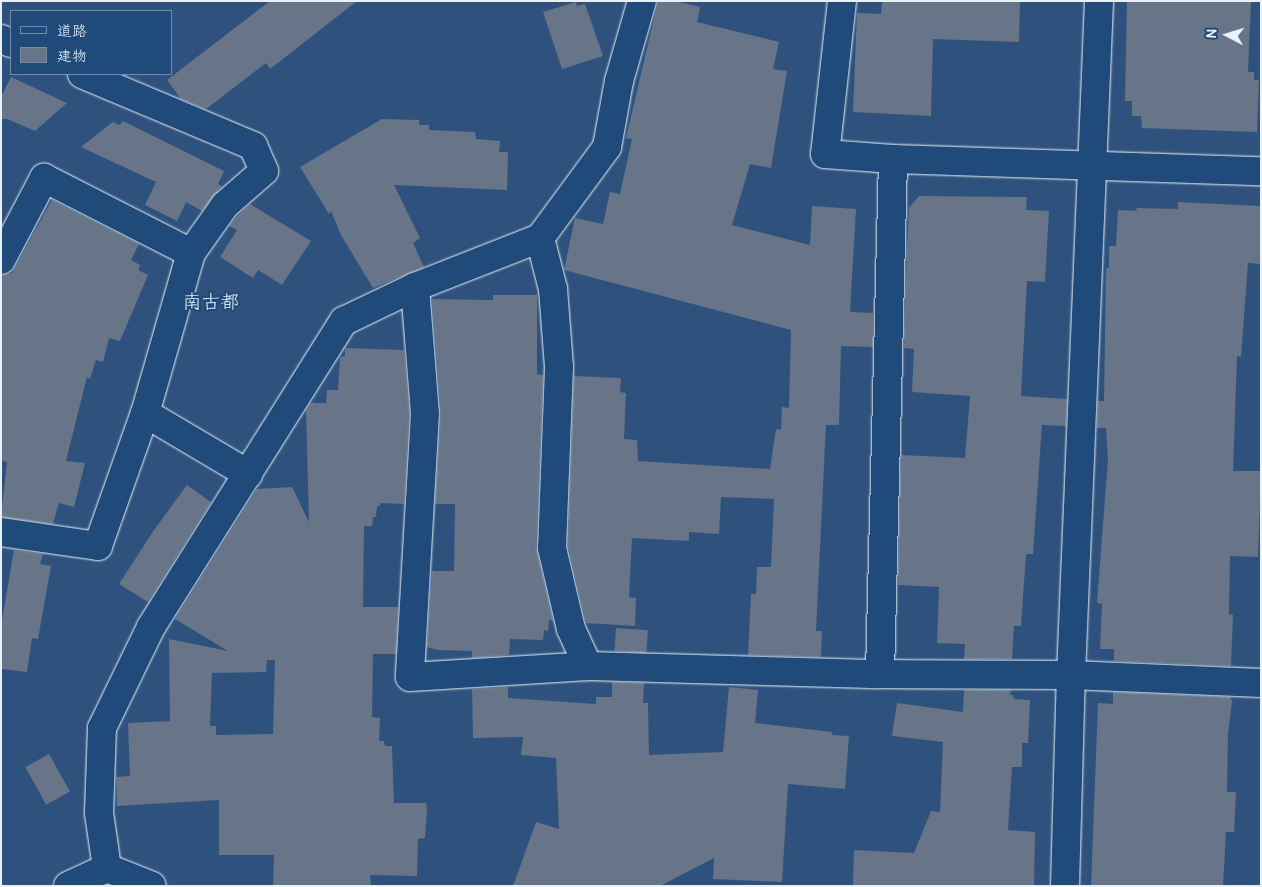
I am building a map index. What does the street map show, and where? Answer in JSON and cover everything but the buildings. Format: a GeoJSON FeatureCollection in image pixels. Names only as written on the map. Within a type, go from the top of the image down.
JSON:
{"type":"FeatureCollection","features":[{"type":"Feature","properties":{"kind":"street"},"geometry":{"type":"LineString","coordinates":[[107,868],[99,813],[102,728],[151,627],[344,321],[415,287],[540,238],[607,147],[620,81],[642,1]]}},
{"type":"Feature","properties":{"kind":"street"},"geometry":{"type":"LineString","coordinates":[[842,1],[825,154],[893,159],[1092,167],[1261,171]]}},
{"type":"Feature","properties":{"kind":"street"},"geometry":{"type":"LineString","coordinates":[[1065,886],[1071,676],[1099,1]]}},
{"type":"Feature","properties":{"kind":"street"},"geometry":{"type":"LineString","coordinates":[[1,532],[98,546],[145,413],[191,253],[225,205],[264,171],[253,146],[84,75]]}},
{"type":"Feature","properties":{"kind":"street"},"geometry":{"type":"LineString","coordinates":[[880,674],[893,159]]}},
{"type":"Feature","properties":{"kind":"street"},"geometry":{"type":"LineString","coordinates":[[1,260],[44,178],[191,253]]}},
{"type":"Feature","properties":{"kind":"street"},"geometry":{"type":"LineString","coordinates":[[540,238],[552,289],[559,367],[552,548],[571,629],[588,666]]}},
{"type":"Feature","properties":{"kind":"street"},"geometry":{"type":"LineString","coordinates":[[415,287],[425,413],[410,676],[588,666],[880,674],[1071,676],[1261,683]]}},
{"type":"Feature","properties":{"kind":"street"},"geometry":{"type":"LineString","coordinates":[[145,413],[248,474]]}},
{"type":"Feature","properties":{"kind":"street"},"geometry":{"type":"LineString","coordinates":[[68,886],[107,868],[152,886]]}},
{"type":"Feature","properties":{"kind":"district","name":"南古都"},"geometry":{"type":"Point","coordinates":[211,303]}}]}
